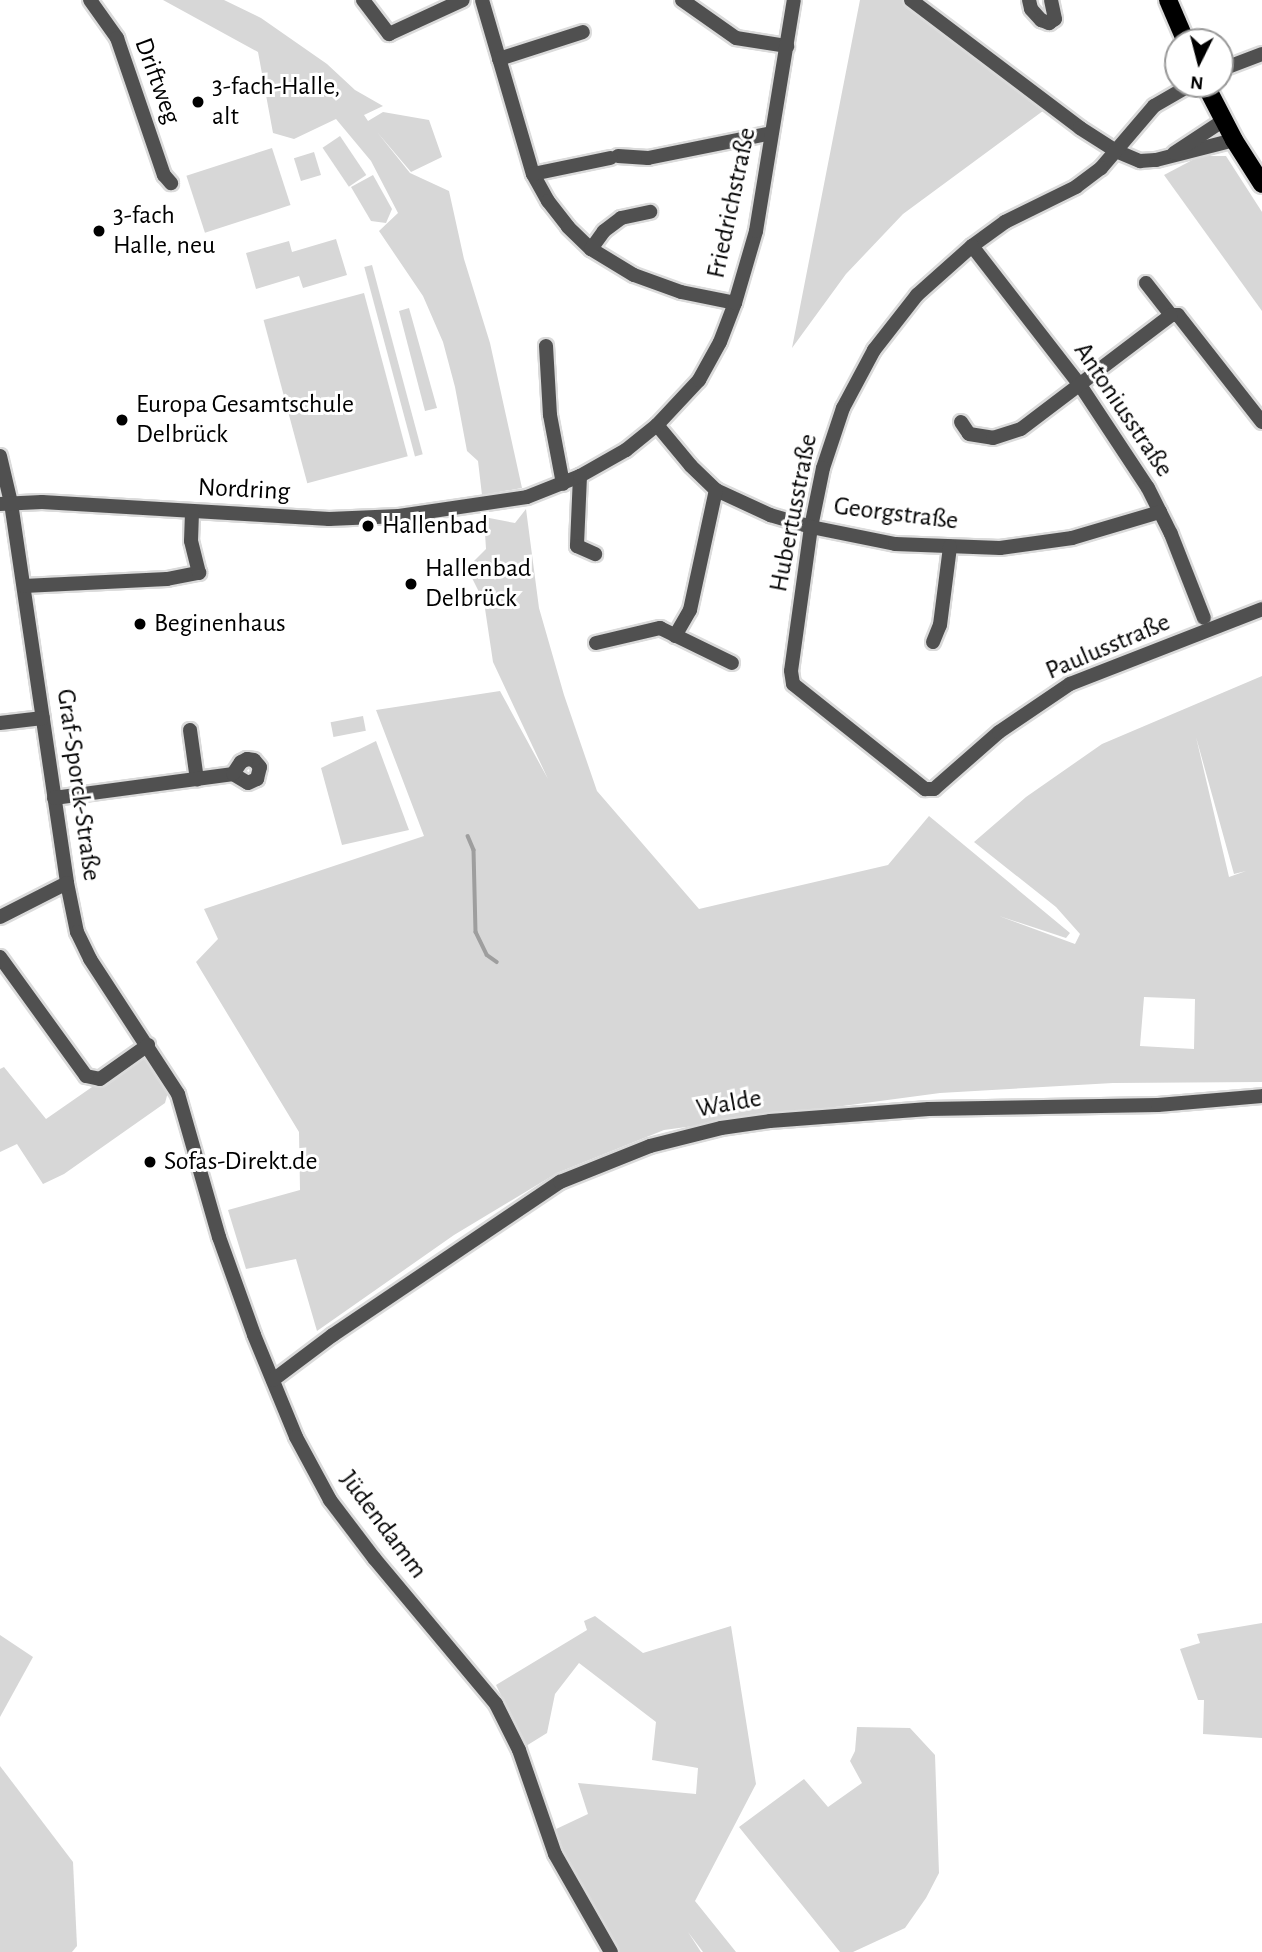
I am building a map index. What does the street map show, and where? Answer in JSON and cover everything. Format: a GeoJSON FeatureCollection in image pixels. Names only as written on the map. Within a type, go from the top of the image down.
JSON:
{"type":"FeatureCollection","features":[{"type":"Feature","properties":{"kind":"main road"},"geometry":{"type":"LineString","coordinates":[[1168,0],[1180,28]]}},
{"type":"Feature","properties":{"kind":"main road"},"geometry":{"type":"LineString","coordinates":[[1212,98],[1234,140],[1262,184]]}},
{"type":"Feature","properties":{"kind":"street","name":"Driftweg"},"geometry":{"type":"LineString","coordinates":[[90,0],[117,38],[164,175],[171,183]]}},
{"type":"Feature","properties":{"kind":"street"},"geometry":{"type":"LineString","coordinates":[[363,0],[389,34],[463,0]]}},
{"type":"Feature","properties":{"kind":"street"},"geometry":{"type":"LineString","coordinates":[[482,0],[533,174],[548,201],[591,249],[634,275],[681,292],[735,303]]}},
{"type":"Feature","properties":{"kind":"street"},"geometry":{"type":"LineString","coordinates":[[682,0],[736,38],[787,46]]}},
{"type":"Feature","properties":{"kind":"street","name":"Friedrichstraße"},"geometry":{"type":"LineString","coordinates":[[580,476],[626,450],[657,425],[699,380],[720,342],[735,303],[756,231],[794,0]]}},
{"type":"Feature","properties":{"kind":"street"},"geometry":{"type":"LineString","coordinates":[[911,0],[1080,128],[1116,151],[1140,161],[1234,140]]}},
{"type":"Feature","properties":{"kind":"street"},"geometry":{"type":"LineString","coordinates":[[1029,0],[1031,9],[1041,20],[1049,23],[1055,19],[1051,0]]}},
{"type":"Feature","properties":{"kind":"street"},"geometry":{"type":"LineString","coordinates":[[499,59],[583,32]]}},
{"type":"Feature","properties":{"kind":"street"},"geometry":{"type":"LineString","coordinates":[[1234,65],[1262,54]]}},
{"type":"Feature","properties":{"kind":"street","name":"Hubertusstraße"},"geometry":{"type":"LineString","coordinates":[[918,783],[793,684],[791,671],[811,527],[823,468],[843,408],[874,349],[917,295],[972,246],[1005,222],[1076,187],[1101,168],[1137,122],[1154,106],[1168,98]]}},
{"type":"Feature","properties":{"kind":"street"},"geometry":{"type":"LineString","coordinates":[[1170,156],[1224,120]]}},
{"type":"Feature","properties":{"kind":"street"},"geometry":{"type":"LineString","coordinates":[[533,174],[614,157],[648,158],[772,133]]}},
{"type":"Feature","properties":{"kind":"street"},"geometry":{"type":"LineString","coordinates":[[591,249],[604,231],[621,218],[650,212]]}},
{"type":"Feature","properties":{"kind":"street","name":"Antoniusstraße"},"geometry":{"type":"LineString","coordinates":[[972,246],[1080,385],[1148,488],[1210,623]]}},
{"type":"Feature","properties":{"kind":"street"},"geometry":{"type":"LineString","coordinates":[[1146,283],[1171,315]]}},
{"type":"Feature","properties":{"kind":"street"},"geometry":{"type":"LineString","coordinates":[[961,422],[969,434],[993,438],[1021,429],[1171,315],[1178,314],[1262,422]]}},
{"type":"Feature","properties":{"kind":"street"},"geometry":{"type":"LineString","coordinates":[[546,346],[550,415],[563,484],[580,476],[577,546],[595,554]]}},
{"type":"Feature","properties":{"kind":"street","name":"Georgstraße"},"geometry":{"type":"LineString","coordinates":[[657,425],[691,466],[716,490],[770,515],[811,527],[895,544],[1000,548],[1072,538],[1160,512]]}},
{"type":"Feature","properties":{"kind":"street","name":"Graf-Sporck-Straße"},"geometry":{"type":"LineString","coordinates":[[0,456],[6,504],[24,586],[67,884],[77,932],[90,959],[178,1094]]}},
{"type":"Feature","properties":{"kind":"street","name":"Nordring"},"geometry":{"type":"LineString","coordinates":[[6,504],[42,502],[314,518],[374,518],[485,505],[527,497],[563,484]]}},
{"type":"Feature","properties":{"kind":"street"},"geometry":{"type":"LineString","coordinates":[[675,636],[690,610],[706,525],[716,490]]}},
{"type":"Feature","properties":{"kind":"street"},"geometry":{"type":"LineString","coordinates":[[24,586],[167,579],[199,573],[191,541],[192,511]]}},
{"type":"Feature","properties":{"kind":"street"},"geometry":{"type":"LineString","coordinates":[[933,642],[940,625],[950,547]]}},
{"type":"Feature","properties":{"kind":"street"},"geometry":{"type":"LineString","coordinates":[[1210,623],[1262,610]]}},
{"type":"Feature","properties":{"kind":"street","name":"Paulusstraße"},"geometry":{"type":"LineString","coordinates":[[918,783],[925,789],[934,789],[999,732],[1070,684],[1198,635],[1198,625],[1210,623]]}},
{"type":"Feature","properties":{"kind":"street"},"geometry":{"type":"LineString","coordinates":[[596,643],[660,628],[732,663]]}},
{"type":"Feature","properties":{"kind":"street"},"geometry":{"type":"LineString","coordinates":[[0,723],[43,718]]}},
{"type":"Feature","properties":{"kind":"street"},"geometry":{"type":"LineString","coordinates":[[190,730],[197,780]]}},
{"type":"Feature","properties":{"kind":"street"},"geometry":{"type":"LineString","coordinates":[[54,798],[233,774]]}},
{"type":"Feature","properties":{"kind":"street"},"geometry":{"type":"LineString","coordinates":[[0,917],[67,884]]}},
{"type":"Feature","properties":{"kind":"street"},"geometry":{"type":"LineString","coordinates":[[0,957],[86,1076],[100,1079],[148,1045]]}},
{"type":"Feature","properties":{"kind":"street","name":"Jüdendamm"},"geometry":{"type":"LineString","coordinates":[[178,1094],[219,1237],[296,1437],[330,1500],[496,1704],[519,1750],[555,1854],[608,1951]]}},
{"type":"Feature","properties":{"kind":"street","name":"Walde"},"geometry":{"type":"LineString","coordinates":[[273,1380],[332,1335],[560,1182],[644,1148],[721,1128],[770,1121],[929,1109],[1158,1105],[1262,1096]]}},
{"type":"Feature","properties":{"kind":"shaded area"},"geometry":{"type":"Polygon","coordinates":[[[163,0],[224,0],[261,18],[327,64],[355,90],[383,106],[364,115],[368,121],[383,112],[429,120],[442,157],[411,172],[377,132],[410,173],[449,191],[464,259],[490,343],[522,488],[482,495],[478,461],[467,451],[443,342],[423,296],[379,231],[398,213],[371,161],[336,119],[294,139],[273,133],[258,52],[163,0]]]}},
{"type":"Feature","properties":{"kind":"shaded area"},"geometry":{"type":"Polygon","coordinates":[[[860,0],[902,0],[1047,108],[903,214],[846,274],[792,348],[860,0]]]}},
{"type":"Feature","properties":{"kind":"shaded area"},"geometry":{"type":"Polygon","coordinates":[[[340,136],[366,175],[349,187],[323,148],[340,136]]]}},
{"type":"Feature","properties":{"kind":"shaded area"},"geometry":{"type":"Polygon","coordinates":[[[272,148],[291,205],[205,233],[186,176],[272,148]]]}},
{"type":"Feature","properties":{"kind":"shaded area"},"geometry":{"type":"Polygon","coordinates":[[[314,152],[321,175],[301,181],[294,158],[314,152]]]}},
{"type":"Feature","properties":{"kind":"shaded area"},"geometry":{"type":"Polygon","coordinates":[[[1200,156],[1226,156],[1262,212],[1262,311],[1164,175],[1200,156]]]}},
{"type":"Feature","properties":{"kind":"shaded area"},"geometry":{"type":"Polygon","coordinates":[[[373,175],[392,209],[386,223],[371,221],[351,187],[373,175]]]}},
{"type":"Feature","properties":{"kind":"shaded area"},"geometry":{"type":"Polygon","coordinates":[[[336,239],[347,275],[303,288],[299,276],[256,289],[246,253],[289,241],[292,252],[336,239]]]}},
{"type":"Feature","properties":{"kind":"shaded area"},"geometry":{"type":"Polygon","coordinates":[[[372,265],[423,454],[415,456],[364,267],[372,265]]]}},
{"type":"Feature","properties":{"kind":"shaded area"},"geometry":{"type":"Polygon","coordinates":[[[364,293],[408,456],[307,483],[264,320],[364,293]]]}},
{"type":"Feature","properties":{"kind":"shaded area"},"geometry":{"type":"Polygon","coordinates":[[[409,308],[437,408],[425,411],[399,311],[409,308]]]}},
{"type":"Feature","properties":{"kind":"shaded area"},"geometry":{"type":"Polygon","coordinates":[[[526,509],[539,608],[564,695],[597,791],[699,909],[888,865],[929,816],[1070,933],[1066,938],[999,916],[1075,944],[1080,934],[1056,907],[974,842],[1026,797],[1102,744],[1262,676],[1262,1082],[1113,1083],[940,1093],[664,1130],[557,1173],[454,1235],[317,1331],[296,1259],[246,1269],[228,1210],[300,1190],[299,1132],[196,962],[218,939],[204,909],[424,836],[376,710],[500,691],[548,779],[493,662],[484,602],[467,568],[486,549],[484,517],[515,523],[526,509]],[[1196,737],[1229,877],[1246,871],[1234,874],[1196,737]],[[1144,997],[1140,1046],[1194,1049],[1195,999],[1144,997]]]}},
{"type":"Feature","properties":{"kind":"shaded area"},"geometry":{"type":"Polygon","coordinates":[[[363,716],[366,731],[333,737],[331,722],[363,716]]]}},
{"type":"Feature","properties":{"kind":"shaded area"},"geometry":{"type":"Polygon","coordinates":[[[376,741],[409,830],[342,845],[321,768],[376,741]]]}},
{"type":"Feature","properties":{"kind":"shaded area"},"geometry":{"type":"Polygon","coordinates":[[[141,1053],[168,1092],[165,1103],[64,1174],[43,1184],[17,1144],[0,1152],[0,1069],[4,1067],[46,1119],[141,1053]]]}},
{"type":"Feature","properties":{"kind":"shaded area"},"geometry":{"type":"Polygon","coordinates":[[[595,1616],[643,1653],[731,1626],[756,1784],[695,1901],[736,1952],[703,1952],[688,1932],[701,1952],[617,1952],[561,1850],[554,1830],[588,1814],[578,1783],[696,1794],[698,1768],[652,1760],[656,1722],[579,1663],[555,1694],[547,1733],[526,1746],[496,1685],[587,1630],[584,1621],[595,1616]]]}},
{"type":"Feature","properties":{"kind":"shaded area"},"geometry":{"type":"Polygon","coordinates":[[[1262,1623],[1262,1738],[1203,1734],[1204,1700],[1198,1700],[1180,1649],[1200,1643],[1197,1634],[1262,1623]]]}},
{"type":"Feature","properties":{"kind":"shaded area"},"geometry":{"type":"Polygon","coordinates":[[[0,1635],[33,1657],[0,1717],[0,1635]]]}},
{"type":"Feature","properties":{"kind":"shaded area"},"geometry":{"type":"Polygon","coordinates":[[[857,1727],[910,1728],[935,1755],[939,1873],[905,1928],[853,1952],[840,1952],[739,1827],[804,1779],[828,1807],[862,1783],[850,1761],[855,1751],[857,1727]]]}},
{"type":"Feature","properties":{"kind":"shaded area"},"geometry":{"type":"Polygon","coordinates":[[[0,1766],[73,1862],[77,1946],[72,1952],[0,1952],[0,1766]]]}},
{"type":"Feature","properties":{"kind":"waterway"},"geometry":{"type":"LineString","coordinates":[[468,836],[474,850],[476,932],[487,955],[497,962]]}},
{"type":"Feature","properties":{"kind":"place","name":"3-fach-Halle, alt"},"geometry":{"type":"Point","coordinates":[198,102]}},
{"type":"Feature","properties":{"kind":"place","name":"3-fach Halle, neu"},"geometry":{"type":"Point","coordinates":[99,231]}},
{"type":"Feature","properties":{"kind":"place","name":"Europa Gesamtschule Delbrück"},"geometry":{"type":"Point","coordinates":[122,420]}},
{"type":"Feature","properties":{"kind":"place","name":"Hallenbad"},"geometry":{"type":"Point","coordinates":[368,526]}},
{"type":"Feature","properties":{"kind":"place","name":"Hallenbad Delbrück"},"geometry":{"type":"Point","coordinates":[411,584]}},
{"type":"Feature","properties":{"kind":"place","name":"Beginenhaus"},"geometry":{"type":"Point","coordinates":[140,624]}},
{"type":"Feature","properties":{"kind":"place","name":"Sofas-Direkt.de"},"geometry":{"type":"Point","coordinates":[150,1162]}}]}
